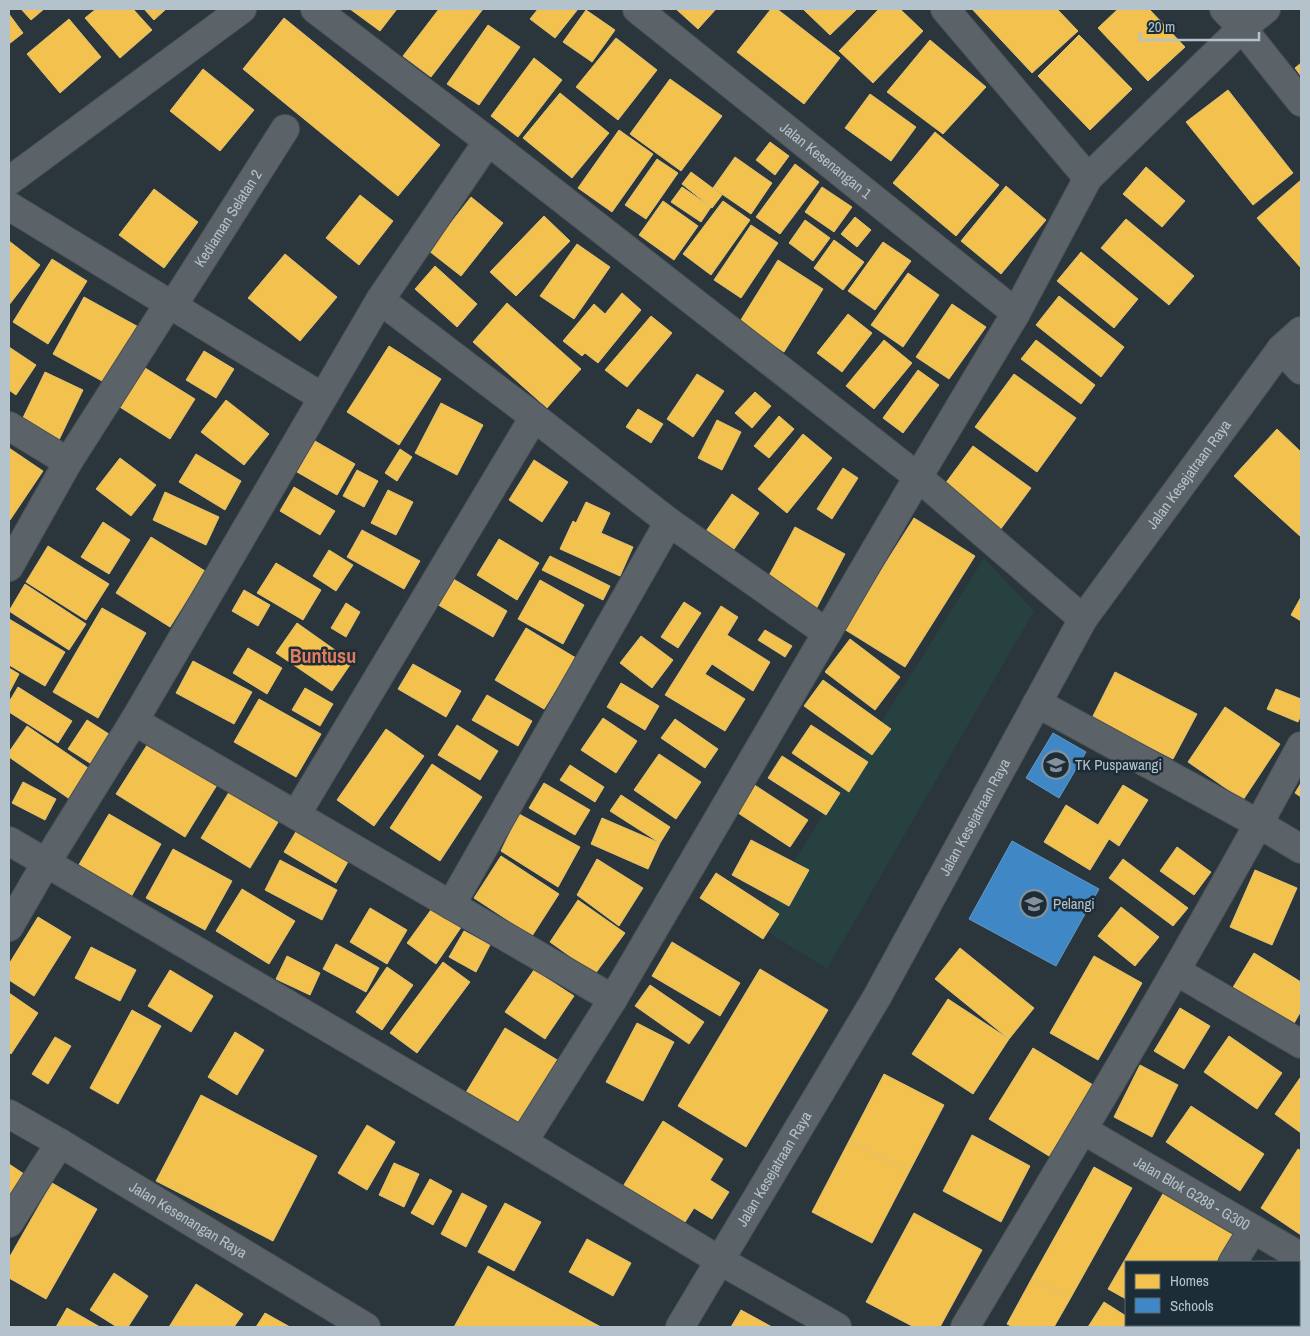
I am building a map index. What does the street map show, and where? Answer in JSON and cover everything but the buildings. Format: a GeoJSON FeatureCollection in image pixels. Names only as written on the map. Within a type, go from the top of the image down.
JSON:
{"type":"FeatureCollection","features":[{"type":"Feature","properties":{"kind":"street"},"geometry":{"type":"LineString","coordinates":[[9,181],[242,9]]}},
{"type":"Feature","properties":{"kind":"street"},"geometry":{"type":"LineString","coordinates":[[315,9],[488,141],[918,477],[1083,619]]}},
{"type":"Feature","properties":{"kind":"street","name":"Jalan Kesenangan 1"},"geometry":{"type":"LineString","coordinates":[[637,9],[1016,313]]}},
{"type":"Feature","properties":{"kind":"street"},"geometry":{"type":"LineString","coordinates":[[945,9],[1088,178]]}},
{"type":"Feature","properties":{"kind":"street"},"geometry":{"type":"LineString","coordinates":[[523,1142],[613,999],[1016,313],[1088,178],[1233,19],[1266,9]]}},
{"type":"Feature","properties":{"kind":"street"},"geometry":{"type":"LineString","coordinates":[[1233,19],[1301,102]]}},
{"type":"Feature","properties":{"kind":"street","name":"Kediaman Selatan 2"},"geometry":{"type":"LineString","coordinates":[[9,566],[68,462],[286,130]]}},
{"type":"Feature","properties":{"kind":"street"},"geometry":{"type":"LineString","coordinates":[[9,927],[46,863],[134,721],[380,300],[488,141]]}},
{"type":"Feature","properties":{"kind":"street"},"geometry":{"type":"LineString","coordinates":[[9,206],[322,397]]}},
{"type":"Feature","properties":{"kind":"street"},"geometry":{"type":"LineString","coordinates":[[380,300],[669,522],[827,633]]}},
{"type":"Feature","properties":{"kind":"street","name":"Jalan Kesejatraan Raya"},"geometry":{"type":"LineString","coordinates":[[680,1327],[877,996],[1083,619],[1280,349],[1301,332]]}},
{"type":"Feature","properties":{"kind":"street"},"geometry":{"type":"LineString","coordinates":[[1280,349],[1301,370]]}},
{"type":"Feature","properties":{"kind":"street"},"geometry":{"type":"LineString","coordinates":[[296,815],[534,417]]}},
{"type":"Feature","properties":{"kind":"street"},"geometry":{"type":"LineString","coordinates":[[9,426],[68,462]]}},
{"type":"Feature","properties":{"kind":"street"},"geometry":{"type":"LineString","coordinates":[[451,905],[669,522]]}},
{"type":"Feature","properties":{"kind":"street"},"geometry":{"type":"LineString","coordinates":[[1036,702],[1301,849]]}},
{"type":"Feature","properties":{"kind":"street"},"geometry":{"type":"LineString","coordinates":[[134,721],[613,999]]}},
{"type":"Feature","properties":{"kind":"street"},"geometry":{"type":"LineString","coordinates":[[965,1327],[1176,971],[1301,746]]}},
{"type":"Feature","properties":{"kind":"street"},"geometry":{"type":"LineString","coordinates":[[9,841],[523,1142],[719,1260],[837,1327]]}},
{"type":"Feature","properties":{"kind":"street"},"geometry":{"type":"LineString","coordinates":[[1176,971],[1301,1044]]}},
{"type":"Feature","properties":{"kind":"street","name":"Jalan Kesenangan Raya"},"geometry":{"type":"LineString","coordinates":[[9,1114],[366,1327]]}},
{"type":"Feature","properties":{"kind":"street","name":"Jalan Blok G288 - G300"},"geometry":{"type":"LineString","coordinates":[[1083,1130],[1301,1257]]}},
{"type":"Feature","properties":{"kind":"street"},"geometry":{"type":"LineString","coordinates":[[9,1224],[60,1143]]}},
{"type":"Feature","properties":{"kind":"street"},"geometry":{"type":"LineString","coordinates":[[1234,1261],[1253,1229]]}},
{"type":"Feature","properties":{"kind":"green space"},"geometry":{"type":"Polygon","coordinates":[[[984,558],[1034,611],[827,969],[755,924],[984,558]]]}},
{"type":"Feature","properties":{"kind":"place","name":"TK Puspawangi"},"geometry":{"type":"Point","coordinates":[1056,765]}},
{"type":"Feature","properties":{"kind":"place","name":"Pelangi"},"geometry":{"type":"Point","coordinates":[1034,904]}},
{"type":"Feature","properties":{"kind":"district","name":"Buntusu"},"geometry":{"type":"Point","coordinates":[323,656]}}]}
